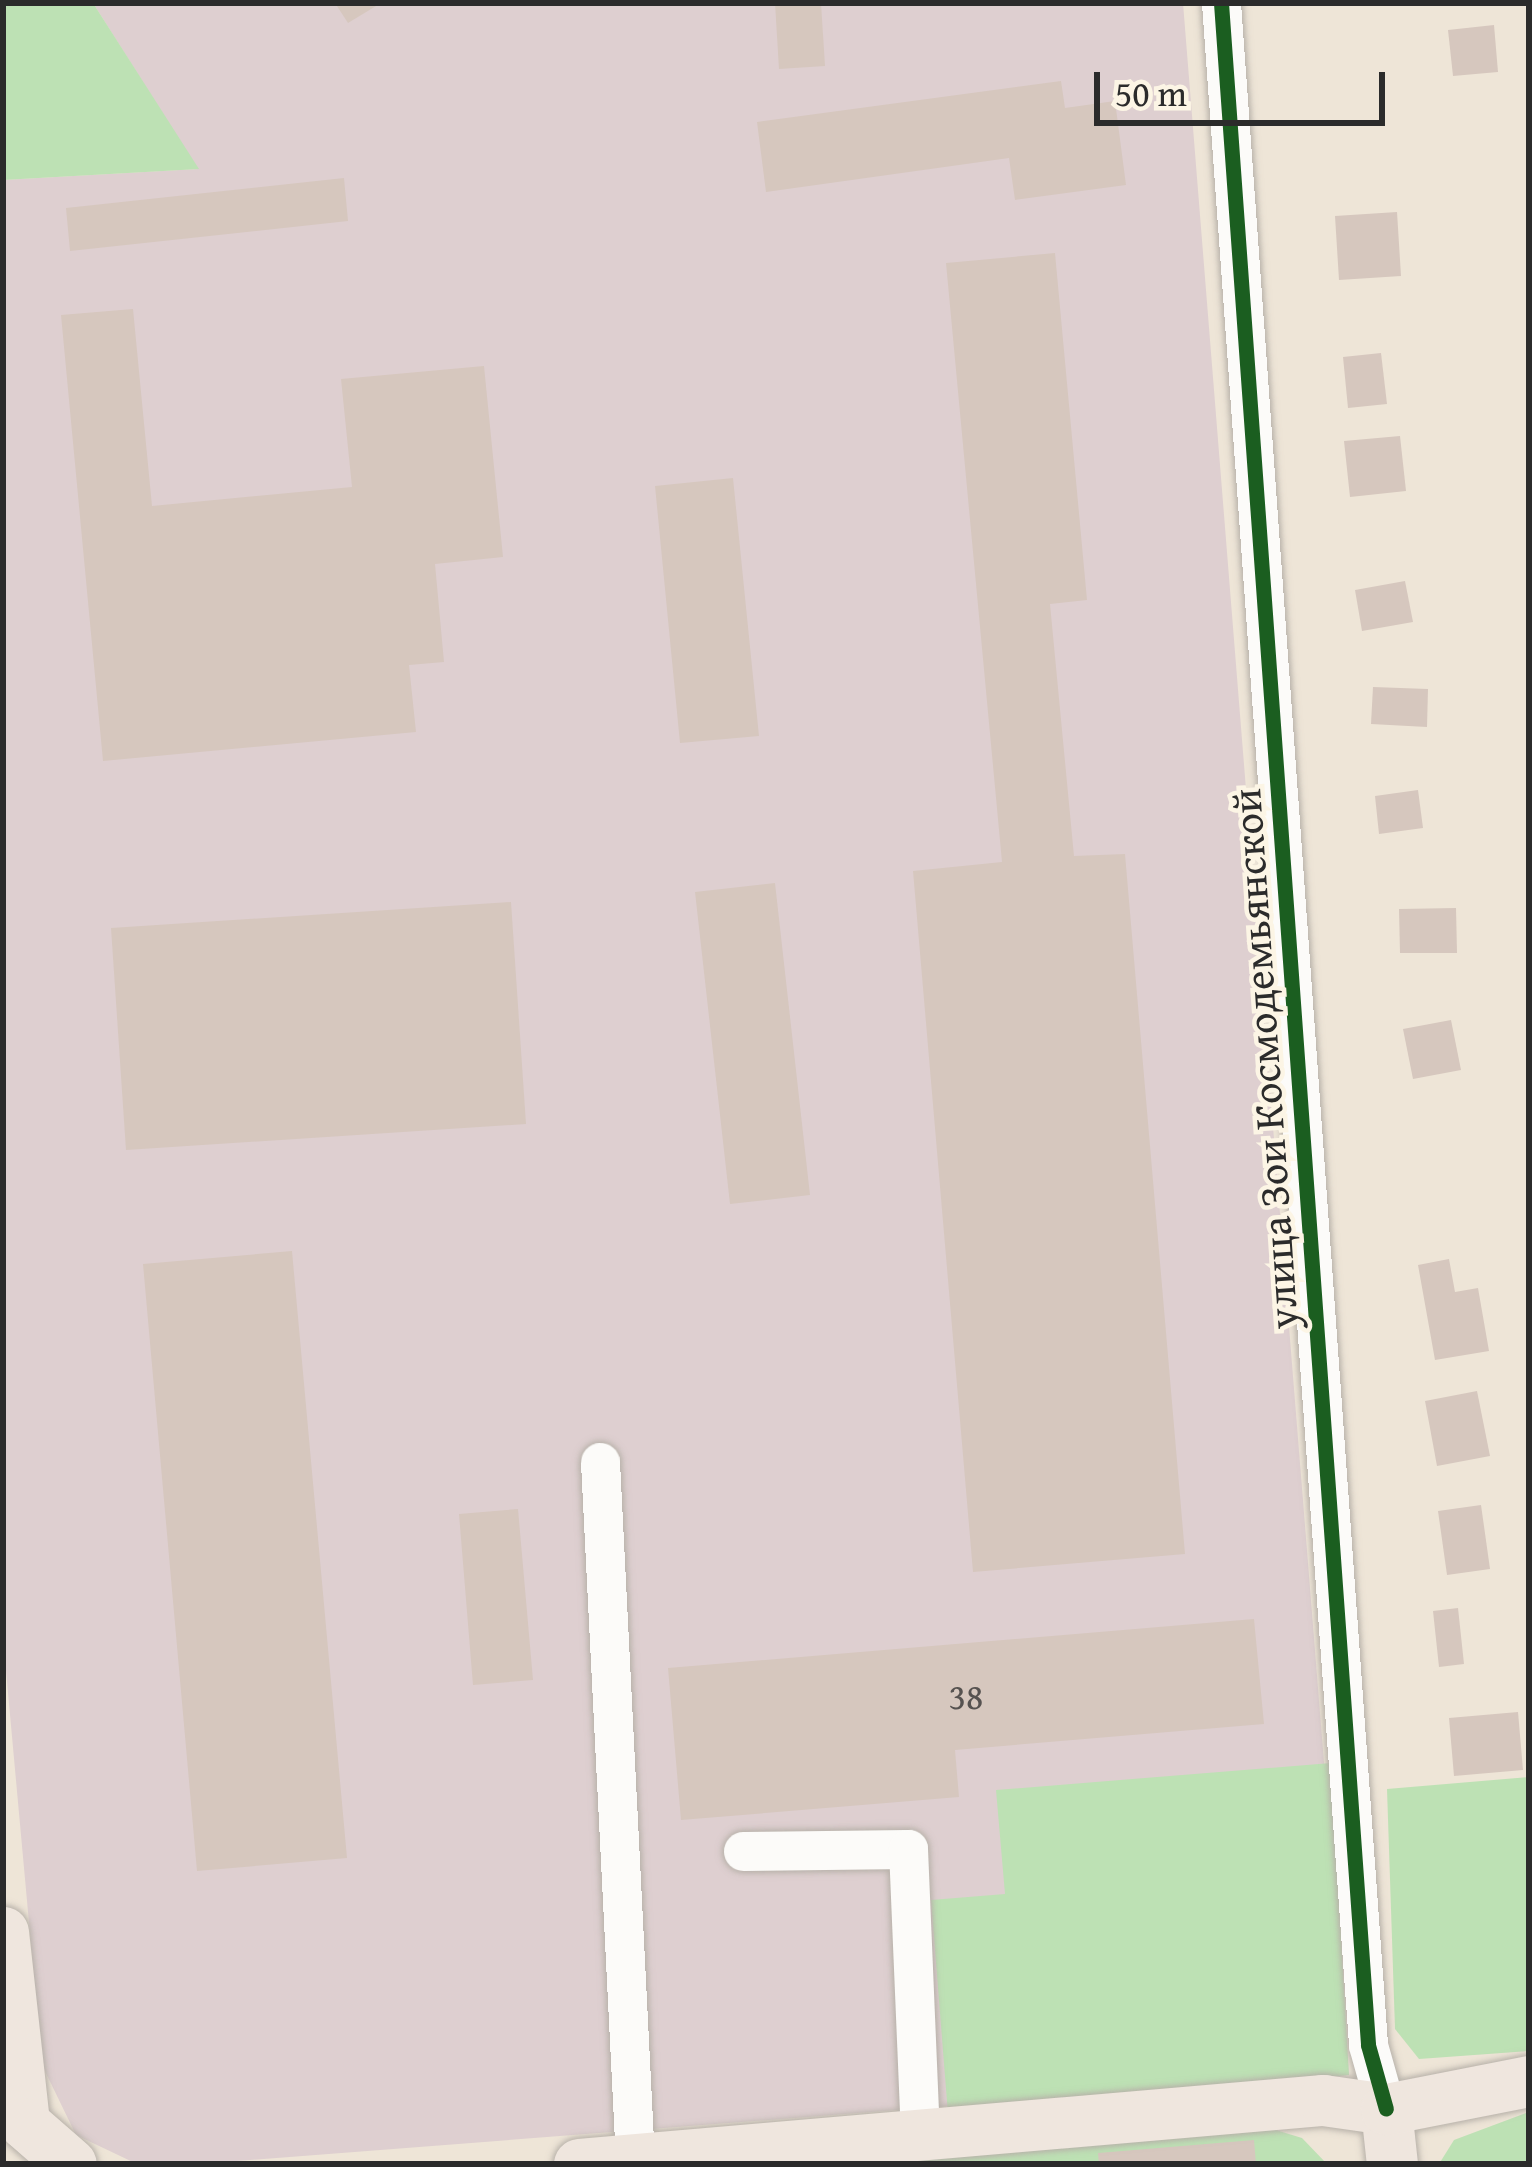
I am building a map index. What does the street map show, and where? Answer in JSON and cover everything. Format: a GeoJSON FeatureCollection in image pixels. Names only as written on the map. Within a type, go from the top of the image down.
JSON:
{"type":"FeatureCollection","features":[{"type":"Feature","properties":{"kind":"main road"},"geometry":{"type":"LineString","coordinates":[[3,1932],[24,2122],[71,2164]]}},
{"type":"Feature","properties":{"kind":"main road"},"geometry":{"type":"LineString","coordinates":[[579,2164],[1323,2100],[1386,2109],[1529,2081]]}},
{"type":"Feature","properties":{"kind":"main road","name":"улица Зои Космодемьянской"},"geometry":{"type":"LineString","coordinates":[[1386,2109],[1392,2164]]}},
{"type":"Feature","properties":{"kind":"street","name":"улица Зои Космодемьянской"},"geometry":{"type":"LineString","coordinates":[[1221,3],[1368,2045],[1386,2109]]}},
{"type":"Feature","properties":{"kind":"street"},"geometry":{"type":"LineString","coordinates":[[600,1462],[635,2159]]}},
{"type":"Feature","properties":{"kind":"street"},"geometry":{"type":"LineString","coordinates":[[743,1851],[908,1849],[920,2134]]}},
{"type":"Feature","properties":{"kind":"shaded area"},"geometry":{"type":"Polygon","coordinates":[[[93,3],[1183,3],[1349,2075],[199,2164],[137,2164],[76,2135],[42,2065],[3,1638],[3,180],[198,169],[93,3]]]}},
{"type":"Feature","properties":{"kind":"green space"},"geometry":{"type":"Polygon","coordinates":[[[3,3],[93,3],[199,169],[3,180],[3,3]]]}},
{"type":"Feature","properties":{"kind":"green space"},"geometry":{"type":"Polygon","coordinates":[[[1331,1763],[1349,2075],[948,2114],[931,1900],[1005,1894],[996,1790],[1331,1763]]]}},
{"type":"Feature","properties":{"kind":"green space"},"geometry":{"type":"Polygon","coordinates":[[[1529,1777],[1529,2051],[1419,2059],[1395,2029],[1387,1789],[1529,1777]]]}},
{"type":"Feature","properties":{"kind":"green space"},"geometry":{"type":"Polygon","coordinates":[[[1529,2112],[1529,2164],[1439,2164],[1454,2140],[1529,2112]]]}},
{"type":"Feature","properties":{"kind":"green space"},"geometry":{"type":"Polygon","coordinates":[[[1250,2122],[1302,2138],[1327,2164],[804,2164],[1250,2122]]]}},
{"type":"Feature","properties":{"kind":"building"},"geometry":{"type":"Polygon","coordinates":[[[335,3],[381,3],[348,23],[335,3]]]}},
{"type":"Feature","properties":{"kind":"building"},"geometry":{"type":"Polygon","coordinates":[[[775,3],[821,3],[825,66],[779,69],[775,3]]]}},
{"type":"Feature","properties":{"kind":"building"},"geometry":{"type":"Polygon","coordinates":[[[1494,25],[1498,72],[1453,76],[1448,30],[1494,25]]]}},
{"type":"Feature","properties":{"kind":"building"},"geometry":{"type":"Polygon","coordinates":[[[1061,81],[1065,108],[1115,101],[1126,185],[1015,200],[1009,158],[766,192],[757,122],[1061,81]]]}},
{"type":"Feature","properties":{"kind":"building"},"geometry":{"type":"Polygon","coordinates":[[[344,178],[348,221],[70,251],[66,208],[344,178]]]}},
{"type":"Feature","properties":{"kind":"building"},"geometry":{"type":"Polygon","coordinates":[[[1397,212],[1401,276],[1339,280],[1335,216],[1397,212]]]}},
{"type":"Feature","properties":{"kind":"building"},"geometry":{"type":"Polygon","coordinates":[[[1055,253],[1087,600],[1050,604],[1074,856],[1125,854],[1185,1554],[973,1572],[913,871],[1002,862],[946,263],[1055,253]]]}},
{"type":"Feature","properties":{"kind":"building"},"geometry":{"type":"Polygon","coordinates":[[[133,309],[152,506],[352,487],[341,379],[484,366],[503,557],[435,564],[444,662],[409,665],[416,732],[103,761],[61,315],[133,309]]]}},
{"type":"Feature","properties":{"kind":"building"},"geometry":{"type":"Polygon","coordinates":[[[1381,353],[1387,404],[1348,408],[1343,357],[1381,353]]]}},
{"type":"Feature","properties":{"kind":"building"},"geometry":{"type":"Polygon","coordinates":[[[1400,436],[1406,491],[1350,497],[1344,441],[1400,436]]]}},
{"type":"Feature","properties":{"kind":"building"},"geometry":{"type":"Polygon","coordinates":[[[733,478],[759,736],[680,743],[655,486],[733,478]]]}},
{"type":"Feature","properties":{"kind":"building"},"geometry":{"type":"Polygon","coordinates":[[[1405,581],[1413,622],[1362,631],[1355,590],[1405,581]]]}},
{"type":"Feature","properties":{"kind":"building"},"geometry":{"type":"Polygon","coordinates":[[[1373,687],[1428,689],[1427,727],[1371,724],[1373,687]]]}},
{"type":"Feature","properties":{"kind":"building"},"geometry":{"type":"Polygon","coordinates":[[[1418,790],[1423,828],[1379,834],[1375,796],[1418,790]]]}},
{"type":"Feature","properties":{"kind":"building"},"geometry":{"type":"Polygon","coordinates":[[[775,883],[810,1195],[730,1204],[695,892],[775,883]]]}},
{"type":"Feature","properties":{"kind":"building"},"geometry":{"type":"Polygon","coordinates":[[[511,902],[526,1124],[126,1150],[111,928],[511,902]]]}},
{"type":"Feature","properties":{"kind":"building"},"geometry":{"type":"Polygon","coordinates":[[[1456,908],[1457,953],[1400,953],[1399,909],[1456,908]]]}},
{"type":"Feature","properties":{"kind":"building"},"geometry":{"type":"Polygon","coordinates":[[[1451,1020],[1461,1070],[1413,1079],[1403,1029],[1451,1020]]]}},
{"type":"Feature","properties":{"kind":"building"},"geometry":{"type":"Polygon","coordinates":[[[292,1251],[347,1858],[197,1871],[143,1264],[292,1251]]]}},
{"type":"Feature","properties":{"kind":"building"},"geometry":{"type":"Polygon","coordinates":[[[1449,1259],[1455,1292],[1478,1288],[1489,1351],[1435,1360],[1418,1265],[1449,1259]]]}},
{"type":"Feature","properties":{"kind":"building"},"geometry":{"type":"Polygon","coordinates":[[[1477,1391],[1490,1456],[1437,1466],[1425,1401],[1477,1391]]]}},
{"type":"Feature","properties":{"kind":"building"},"geometry":{"type":"Polygon","coordinates":[[[1481,1505],[1490,1569],[1447,1575],[1438,1511],[1481,1505]]]}},
{"type":"Feature","properties":{"kind":"building"},"geometry":{"type":"Polygon","coordinates":[[[518,1509],[533,1680],[473,1685],[459,1514],[518,1509]]]}},
{"type":"Feature","properties":{"kind":"building"},"geometry":{"type":"Polygon","coordinates":[[[1458,1608],[1464,1664],[1439,1667],[1433,1611],[1458,1608]]]}},
{"type":"Feature","properties":{"kind":"building"},"geometry":{"type":"Polygon","coordinates":[[[1254,1619],[1264,1724],[955,1750],[959,1797],[681,1820],[668,1668],[1254,1619]]]}},
{"type":"Feature","properties":{"kind":"building"},"geometry":{"type":"Polygon","coordinates":[[[1518,1712],[1523,1770],[1454,1776],[1449,1718],[1518,1712]]]}},
{"type":"Feature","properties":{"kind":"building"},"geometry":{"type":"Polygon","coordinates":[[[1254,2140],[1256,2164],[1099,2164],[1098,2153],[1254,2140]]]}},
{"type":"Feature","properties":{"kind":"cycle path"},"geometry":{"type":"LineString","coordinates":[[1221,3],[1368,2045],[1386,2109]]}}]}
